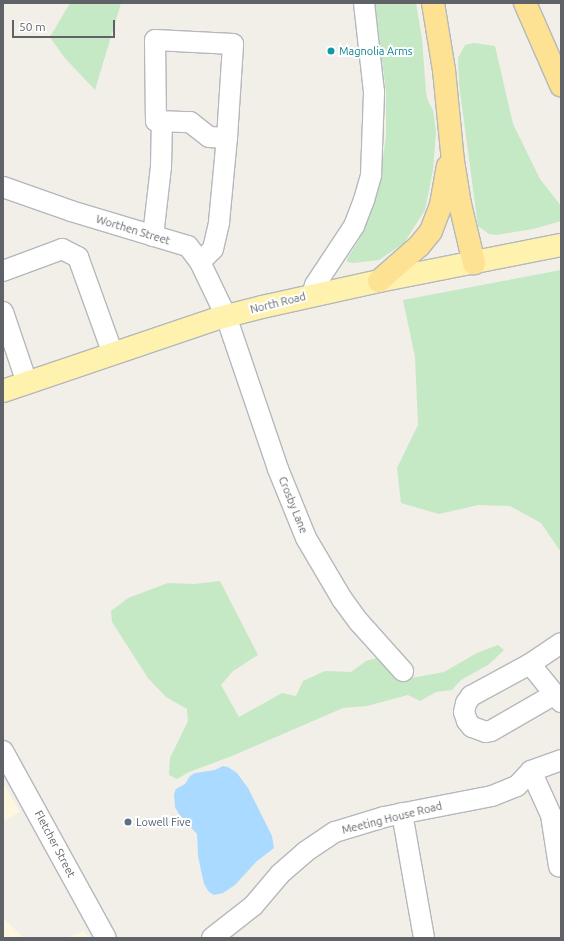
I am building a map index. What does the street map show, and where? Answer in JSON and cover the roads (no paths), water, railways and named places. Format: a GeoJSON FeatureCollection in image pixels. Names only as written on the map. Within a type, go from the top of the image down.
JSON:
{"type":"FeatureCollection","features":[{"type":"Feature","properties":{"kind":"highway"},"geometry":{"type":"LineString","coordinates":[[433,3],[439,32],[460,204],[474,263]]}},
{"type":"Feature","properties":{"kind":"highway"},"geometry":{"type":"LineString","coordinates":[[525,3],[561,85]]}},
{"type":"Feature","properties":{"kind":"highway"},"geometry":{"type":"LineString","coordinates":[[379,281],[419,246],[428,235],[436,221],[448,171],[448,114]]}},
{"type":"Feature","properties":{"kind":"main road","name":"North Road"},"geometry":{"type":"LineString","coordinates":[[3,391],[226,316],[312,295],[561,245]]}},
{"type":"Feature","properties":{"kind":"street"},"geometry":{"type":"LineString","coordinates":[[312,295],[315,285],[354,226],[371,176],[374,92],[364,3]]}},
{"type":"Feature","properties":{"kind":"street"},"geometry":{"type":"LineString","coordinates":[[200,262],[213,249],[219,222],[227,138],[233,44],[155,40],[156,121],[190,122],[209,137],[227,138]]}},
{"type":"Feature","properties":{"kind":"street"},"geometry":{"type":"LineString","coordinates":[[153,236],[161,167],[162,121]]}},
{"type":"Feature","properties":{"kind":"street","name":"Worthen Street"},"geometry":{"type":"LineString","coordinates":[[3,187],[71,211],[188,246],[200,262],[226,316]]}},
{"type":"Feature","properties":{"kind":"street"},"geometry":{"type":"LineString","coordinates":[[3,271],[62,249],[78,257],[113,354]]}},
{"type":"Feature","properties":{"kind":"street"},"geometry":{"type":"LineString","coordinates":[[3,312],[27,383]]}},
{"type":"Feature","properties":{"kind":"street","name":"Crosby Lane"},"geometry":{"type":"LineString","coordinates":[[226,316],[278,469],[306,538],[342,599],[359,622],[403,671]]}},
{"type":"Feature","properties":{"kind":"street"},"geometry":{"type":"LineString","coordinates":[[530,664],[558,698],[491,731],[480,731],[472,727],[467,721],[464,712],[466,704],[471,696],[530,664],[561,643]]}},
{"type":"Feature","properties":{"kind":"street","name":"Fletcher Street"},"geometry":{"type":"LineString","coordinates":[[3,752],[106,938]]}},
{"type":"Feature","properties":{"kind":"street"},"geometry":{"type":"LineString","coordinates":[[559,866],[551,815],[531,771],[561,760]]}},
{"type":"Feature","properties":{"kind":"street","name":"Meeting House Road"},"geometry":{"type":"LineString","coordinates":[[212,938],[224,931],[253,906],[280,874],[290,865],[335,832],[402,813],[492,796],[517,786],[531,771]]}},
{"type":"Feature","properties":{"kind":"street"},"geometry":{"type":"LineString","coordinates":[[402,813],[424,938]]}},
{"type":"Feature","properties":{"kind":"water"},"geometry":{"type":"Polygon","coordinates":[[[223,766],[228,767],[237,773],[248,788],[272,836],[274,848],[257,861],[235,885],[223,893],[214,895],[209,892],[204,884],[198,856],[197,834],[179,814],[175,807],[174,794],[176,789],[185,784],[190,776],[195,773],[215,770],[223,766]]]}},
{"type":"Feature","properties":{"kind":"place","name":"Magnolia Arms"},"geometry":{"type":"Point","coordinates":[331,51]}},
{"type":"Feature","properties":{"kind":"place","name":"Lowell Five"},"geometry":{"type":"Point","coordinates":[128,822]}}]}
